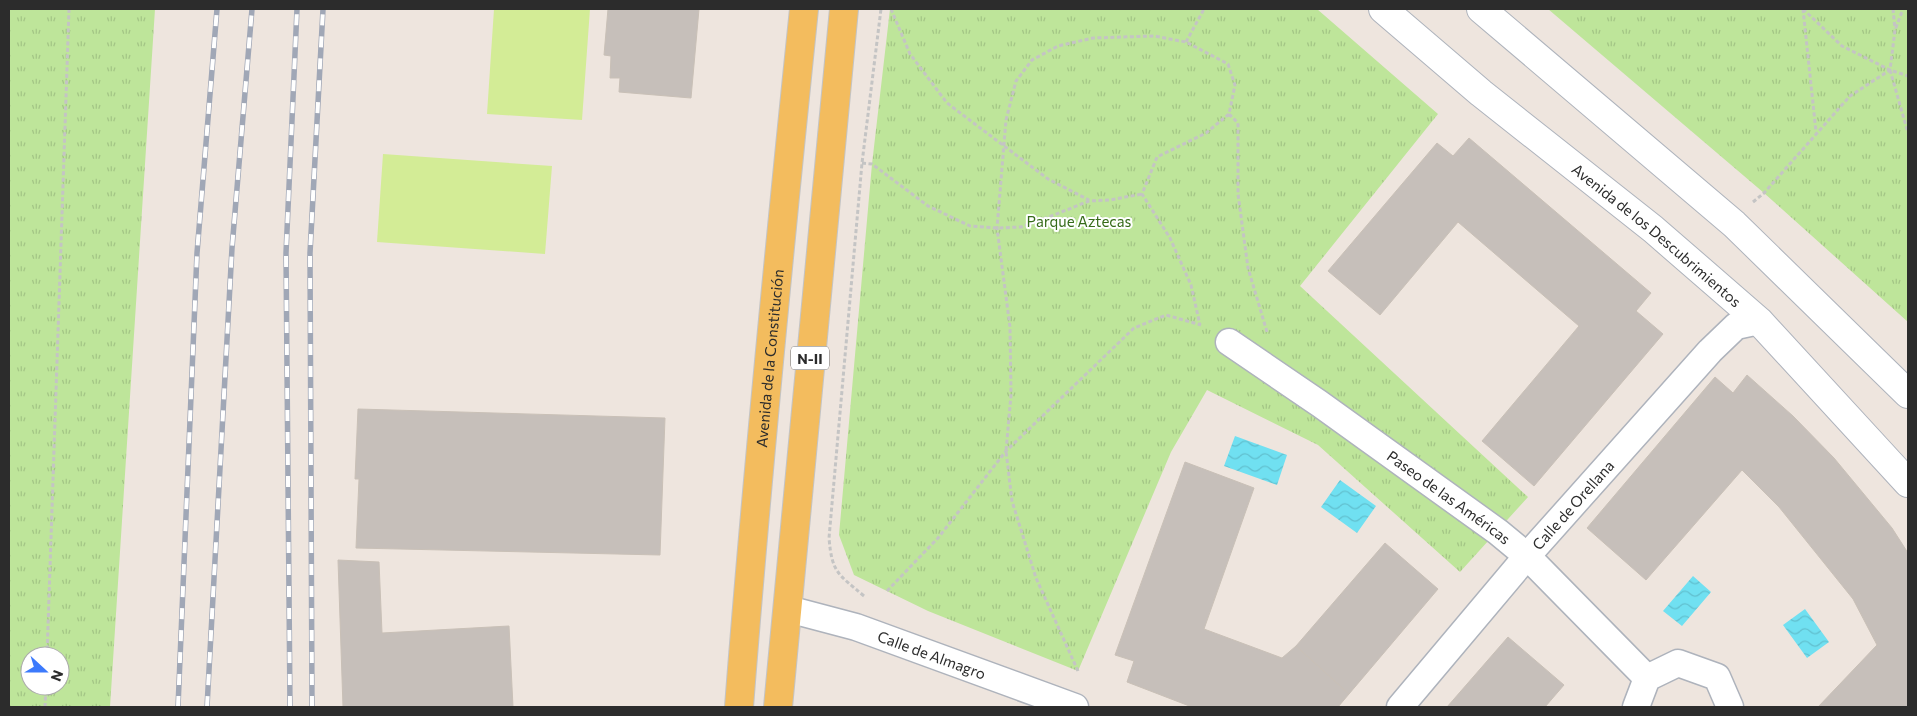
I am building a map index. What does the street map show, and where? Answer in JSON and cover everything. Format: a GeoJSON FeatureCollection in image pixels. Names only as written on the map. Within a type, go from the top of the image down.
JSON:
{"type":"FeatureCollection","features":[{"type":"Feature","properties":{"kind":"main road","name":"Avenida de la Constitución"},"geometry":{"type":"LineString","coordinates":[[739,707],[780,244],[804,9]]}},
{"type":"Feature","properties":{"kind":"main road","name":"N-II"},"geometry":{"type":"LineString","coordinates":[[778,707],[844,9]]}},
{"type":"Feature","properties":{"kind":"street","name":"Avenida de los Descubrimientos"},"geometry":{"type":"LineString","coordinates":[[1383,9],[1481,93],[1653,229],[1759,321],[1908,483]]}},
{"type":"Feature","properties":{"kind":"street"},"geometry":{"type":"LineString","coordinates":[[1481,9],[1734,224],[1908,394]]}},
{"type":"Feature","properties":{"kind":"street","name":"Calle de Orellana"},"geometry":{"type":"LineString","coordinates":[[1400,707],[1527,556],[1710,351],[1736,326],[1759,321]]}},
{"type":"Feature","properties":{"kind":"street","name":"Paseo de las Américas"},"geometry":{"type":"LineString","coordinates":[[1229,342],[1320,404],[1498,532],[1527,556],[1647,678]]}},
{"type":"Feature","properties":{"kind":"street","name":"Calle de Almagro"},"geometry":{"type":"LineString","coordinates":[[788,609],[856,627],[1075,707]]}},
{"type":"Feature","properties":{"kind":"street"},"geometry":{"type":"LineString","coordinates":[[1636,707],[1647,678],[1678,663],[1717,677],[1730,707]]}},
{"type":"Feature","properties":{"kind":"path"},"geometry":{"type":"LineString","coordinates":[[47,646],[69,9]]}},
{"type":"Feature","properties":{"kind":"path"},"geometry":{"type":"LineString","coordinates":[[864,596],[840,576],[831,560],[829,538],[862,163],[881,9]]}},
{"type":"Feature","properties":{"kind":"path"},"geometry":{"type":"LineString","coordinates":[[891,9],[910,54],[947,103],[1048,179],[1090,201]]}},
{"type":"Feature","properties":{"kind":"path"},"geometry":{"type":"LineString","coordinates":[[1186,42],[1204,9]]}},
{"type":"Feature","properties":{"kind":"path"},"geometry":{"type":"LineString","coordinates":[[1803,9],[1842,46],[1890,70],[1908,76]]}},
{"type":"Feature","properties":{"kind":"path"},"geometry":{"type":"LineString","coordinates":[[1803,9],[1816,132]]}},
{"type":"Feature","properties":{"kind":"path"},"geometry":{"type":"LineString","coordinates":[[1893,9],[1895,30],[1890,70],[1908,133]]}},
{"type":"Feature","properties":{"kind":"path"},"geometry":{"type":"LineString","coordinates":[[1895,30],[1903,9]]}},
{"type":"Feature","properties":{"kind":"path"},"geometry":{"type":"LineString","coordinates":[[1078,671],[1036,578],[1012,501],[1006,451],[1011,395],[1010,326],[997,228],[1006,120],[1016,82],[1032,60],[1058,46],[1094,38],[1154,36],[1186,42],[1228,64],[1235,85],[1229,114],[1206,133],[1157,157],[1142,194]]}},
{"type":"Feature","properties":{"kind":"path"},"geometry":{"type":"LineString","coordinates":[[1754,202],[1850,96],[1890,70]]}},
{"type":"Feature","properties":{"kind":"path"},"geometry":{"type":"LineString","coordinates":[[1229,114],[1238,123],[1238,194],[1248,268],[1267,329],[1268,370]]}},
{"type":"Feature","properties":{"kind":"path"},"geometry":{"type":"LineString","coordinates":[[862,163],[872,164],[928,206],[970,226],[1021,227],[1090,201],[1110,200],[1142,194]]}},
{"type":"Feature","properties":{"kind":"path"},"geometry":{"type":"LineString","coordinates":[[1142,194],[1170,238],[1191,286],[1200,325]]}},
{"type":"Feature","properties":{"kind":"path"},"geometry":{"type":"LineString","coordinates":[[887,591],[938,538],[1006,451],[1134,328],[1166,315],[1200,325],[1229,342]]}},
{"type":"Feature","properties":{"kind":"green space"},"geometry":{"type":"Polygon","coordinates":[[[9,9],[155,9],[110,707],[9,707],[9,9]]]}},
{"type":"Feature","properties":{"kind":"green space"},"geometry":{"type":"Polygon","coordinates":[[[494,9],[590,9],[582,120],[487,114],[494,9]]]}},
{"type":"Feature","properties":{"kind":"green space","name":"Parque Aztecas"},"geometry":{"type":"Polygon","coordinates":[[[890,9],[1317,9],[1438,114],[1300,286],[1528,497],[1460,572],[1318,445],[1207,390],[1171,452],[1078,671],[928,611],[854,575],[839,535],[872,164],[890,9]]]}},
{"type":"Feature","properties":{"kind":"green space"},"geometry":{"type":"Polygon","coordinates":[[[1548,9],[1908,9],[1908,322],[1764,193],[1548,9]]]}},
{"type":"Feature","properties":{"kind":"green space"},"geometry":{"type":"Polygon","coordinates":[[[383,154],[552,166],[545,254],[377,242],[383,154]]]}},
{"type":"Feature","properties":{"kind":"water"},"geometry":{"type":"Polygon","coordinates":[[[1235,436],[1287,455],[1277,485],[1224,466],[1235,436]]]}},
{"type":"Feature","properties":{"kind":"water"},"geometry":{"type":"Polygon","coordinates":[[[1340,480],[1376,506],[1357,533],[1321,507],[1340,480]]]}},
{"type":"Feature","properties":{"kind":"water"},"geometry":{"type":"Polygon","coordinates":[[[1693,576],[1711,592],[1682,626],[1663,611],[1693,576]]]}},
{"type":"Feature","properties":{"kind":"water"},"geometry":{"type":"Polygon","coordinates":[[[1805,609],[1829,642],[1807,658],[1783,625],[1805,609]]]}},
{"type":"Feature","properties":{"kind":"building"},"geometry":{"type":"Polygon","coordinates":[[[608,9],[699,9],[691,98],[619,92],[620,78],[610,78],[611,56],[604,55],[608,9]]]}},
{"type":"Feature","properties":{"kind":"building"},"geometry":{"type":"Polygon","coordinates":[[[1469,138],[1651,293],[1636,311],[1663,334],[1534,486],[1482,441],[1579,326],[1458,222],[1380,315],[1328,271],[1437,143],[1453,156],[1469,138]]]}},
{"type":"Feature","properties":{"kind":"building"},"geometry":{"type":"Polygon","coordinates":[[[1747,375],[1793,416],[1834,458],[1892,528],[1908,553],[1908,707],[1818,707],[1877,645],[1853,599],[1779,507],[1742,470],[1646,580],[1587,528],[1715,377],[1733,393],[1747,375]]]}},
{"type":"Feature","properties":{"kind":"building"},"geometry":{"type":"Polygon","coordinates":[[[358,409],[665,418],[660,555],[356,548],[359,479],[355,479],[358,409]]]}},
{"type":"Feature","properties":{"kind":"building"},"geometry":{"type":"Polygon","coordinates":[[[1185,462],[1254,488],[1204,629],[1282,658],[1296,646],[1349,694],[1338,707],[1192,707],[1127,682],[1134,661],[1115,655],[1185,462]]]}},
{"type":"Feature","properties":{"kind":"building"},"geometry":{"type":"Polygon","coordinates":[[[1385,543],[1438,589],[1349,694],[1296,646],[1385,543]]]}},
{"type":"Feature","properties":{"kind":"building"},"geometry":{"type":"Polygon","coordinates":[[[338,560],[379,562],[382,633],[509,626],[513,707],[343,707],[338,560]]]}},
{"type":"Feature","properties":{"kind":"building"},"geometry":{"type":"Polygon","coordinates":[[[1508,637],[1564,685],[1545,707],[1447,707],[1508,637]]]}},
{"type":"Feature","properties":{"kind":"railway"},"geometry":{"type":"LineString","coordinates":[[178,707],[197,253],[217,9]]}},
{"type":"Feature","properties":{"kind":"railway"},"geometry":{"type":"LineString","coordinates":[[207,707],[232,248],[252,9]]}},
{"type":"Feature","properties":{"kind":"railway"},"geometry":{"type":"LineString","coordinates":[[290,707],[286,253],[297,9]]}},
{"type":"Feature","properties":{"kind":"railway"},"geometry":{"type":"LineString","coordinates":[[312,707],[310,253],[323,9]]}}]}
